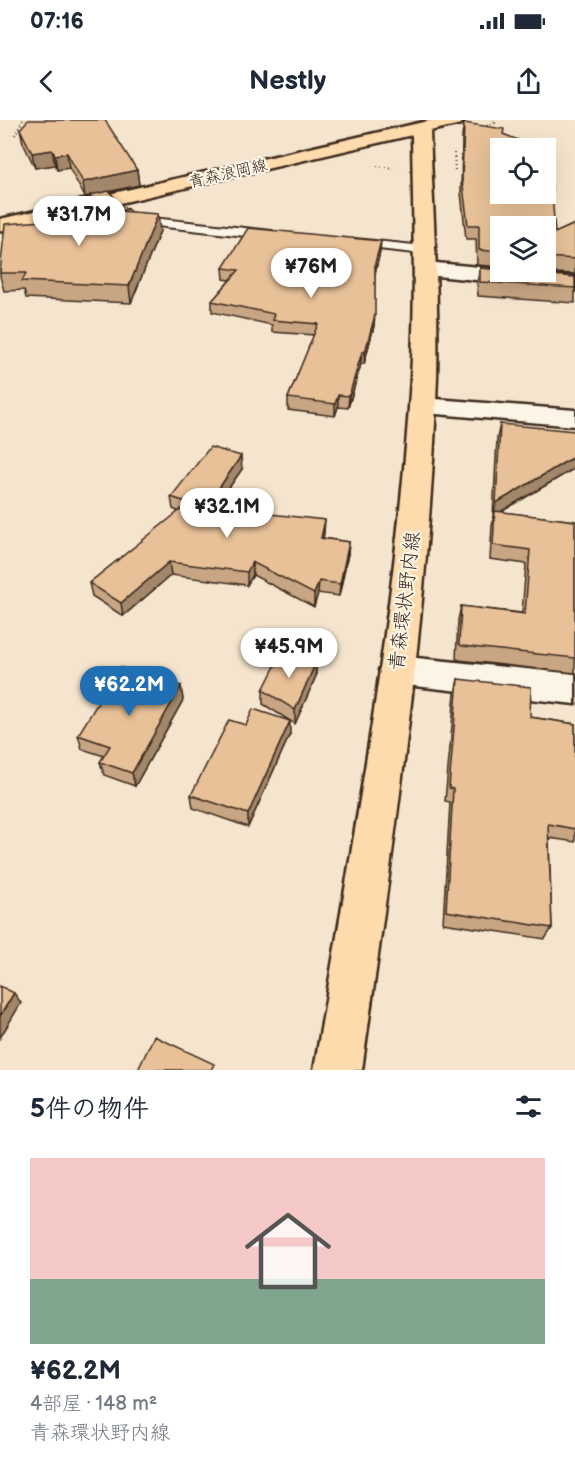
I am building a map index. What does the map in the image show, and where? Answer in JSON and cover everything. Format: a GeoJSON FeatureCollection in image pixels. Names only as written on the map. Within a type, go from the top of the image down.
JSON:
{"type":"FeatureCollection","features":[{"type":"Feature","properties":{"kind":"main road","name":"青森浪岡線"},"geometry":{"type":"LineString","coordinates":[[0,225],[455,120]]}},
{"type":"Feature","properties":{"kind":"main road","name":"青森環状野内線"},"geometry":{"type":"LineString","coordinates":[[338,1070],[385,764],[414,527],[423,406],[424,259],[421,129]]}},
{"type":"Feature","properties":{"kind":"street"},"geometry":{"type":"LineString","coordinates":[[424,259],[575,282]]}},
{"type":"Feature","properties":{"kind":"street"},"geometry":{"type":"LineString","coordinates":[[423,406],[575,418]]}},
{"type":"Feature","properties":{"kind":"street"},"geometry":{"type":"LineString","coordinates":[[397,670],[575,689]]}},
{"type":"Feature","properties":{"kind":"lane"},"geometry":{"type":"LineString","coordinates":[[114,199],[130,219],[290,237]]}},
{"type":"Feature","properties":{"kind":"lane"},"geometry":{"type":"LineString","coordinates":[[346,242],[424,259]]}},
{"type":"Feature","properties":{"kind":"path"},"geometry":{"type":"LineString","coordinates":[[15,135],[23,120]]}},
{"type":"Feature","properties":{"kind":"building"},"geometry":{"type":"Polygon","coordinates":[[[28,120],[105,120],[137,170],[83,182],[67,153],[55,155],[52,150],[32,153],[20,129],[28,120]]]}},
{"type":"Feature","properties":{"kind":"building"},"geometry":{"type":"Polygon","coordinates":[[[464,123],[504,129],[503,134],[513,138],[490,138],[490,204],[553,204],[554,216],[490,216],[490,251],[479,250],[479,225],[468,225],[462,179],[464,123]]]}},
{"type":"Feature","properties":{"kind":"building"},"geometry":{"type":"Polygon","coordinates":[[[109,191],[122,207],[129,209],[119,211],[158,214],[129,286],[22,281],[26,273],[0,273],[5,224],[56,220],[57,218],[104,220],[90,195],[109,191]]]}},
{"type":"Feature","properties":{"kind":"building"},"geometry":{"type":"Polygon","coordinates":[[[575,224],[575,259],[556,258],[556,233],[575,224]]]}},
{"type":"Feature","properties":{"kind":"building"},"geometry":{"type":"Polygon","coordinates":[[[248,228],[381,241],[375,263],[375,315],[365,352],[362,352],[349,396],[338,395],[335,404],[288,398],[318,324],[272,320],[274,314],[212,301],[239,270],[223,268],[248,228]]]}},
{"type":"Feature","properties":{"kind":"building"},"geometry":{"type":"Polygon","coordinates":[[[480,268],[490,269],[490,282],[556,282],[556,275],[575,277],[575,288],[480,282],[480,268]]]}},
{"type":"Feature","properties":{"kind":"building"},"geometry":{"type":"Polygon","coordinates":[[[500,424],[575,431],[575,456],[496,503],[500,424]]]}},
{"type":"Feature","properties":{"kind":"building"},"geometry":{"type":"Polygon","coordinates":[[[210,447],[241,456],[206,507],[325,520],[321,538],[349,542],[340,584],[319,581],[314,594],[252,562],[247,572],[169,562],[121,603],[89,583],[188,504],[195,505],[171,497],[210,447]]]}},
{"type":"Feature","properties":{"kind":"building"},"geometry":{"type":"Polygon","coordinates":[[[495,511],[575,521],[575,658],[459,644],[461,606],[525,614],[530,550],[493,545],[495,511]]]}},
{"type":"Feature","properties":{"kind":"building"},"geometry":{"type":"Polygon","coordinates":[[[282,652],[316,662],[295,710],[263,690],[282,652]]]}},
{"type":"Feature","properties":{"kind":"building"},"geometry":{"type":"Polygon","coordinates":[[[120,667],[181,686],[132,773],[100,762],[110,746],[78,735],[120,667]]]}},
{"type":"Feature","properties":{"kind":"building"},"geometry":{"type":"Polygon","coordinates":[[[458,679],[531,687],[530,717],[575,724],[575,829],[548,824],[552,928],[446,911],[453,789],[449,788],[458,679]]]}},
{"type":"Feature","properties":{"kind":"building"},"geometry":{"type":"Polygon","coordinates":[[[253,709],[290,721],[248,814],[191,795],[229,720],[246,725],[253,709]]]}},
{"type":"Feature","properties":{"kind":"building"},"geometry":{"type":"Polygon","coordinates":[[[0,986],[14,993],[0,1016],[0,986]]]}},
{"type":"Feature","properties":{"kind":"building"},"geometry":{"type":"Polygon","coordinates":[[[154,1036],[214,1064],[211,1070],[138,1070],[154,1036]]]}}]}
